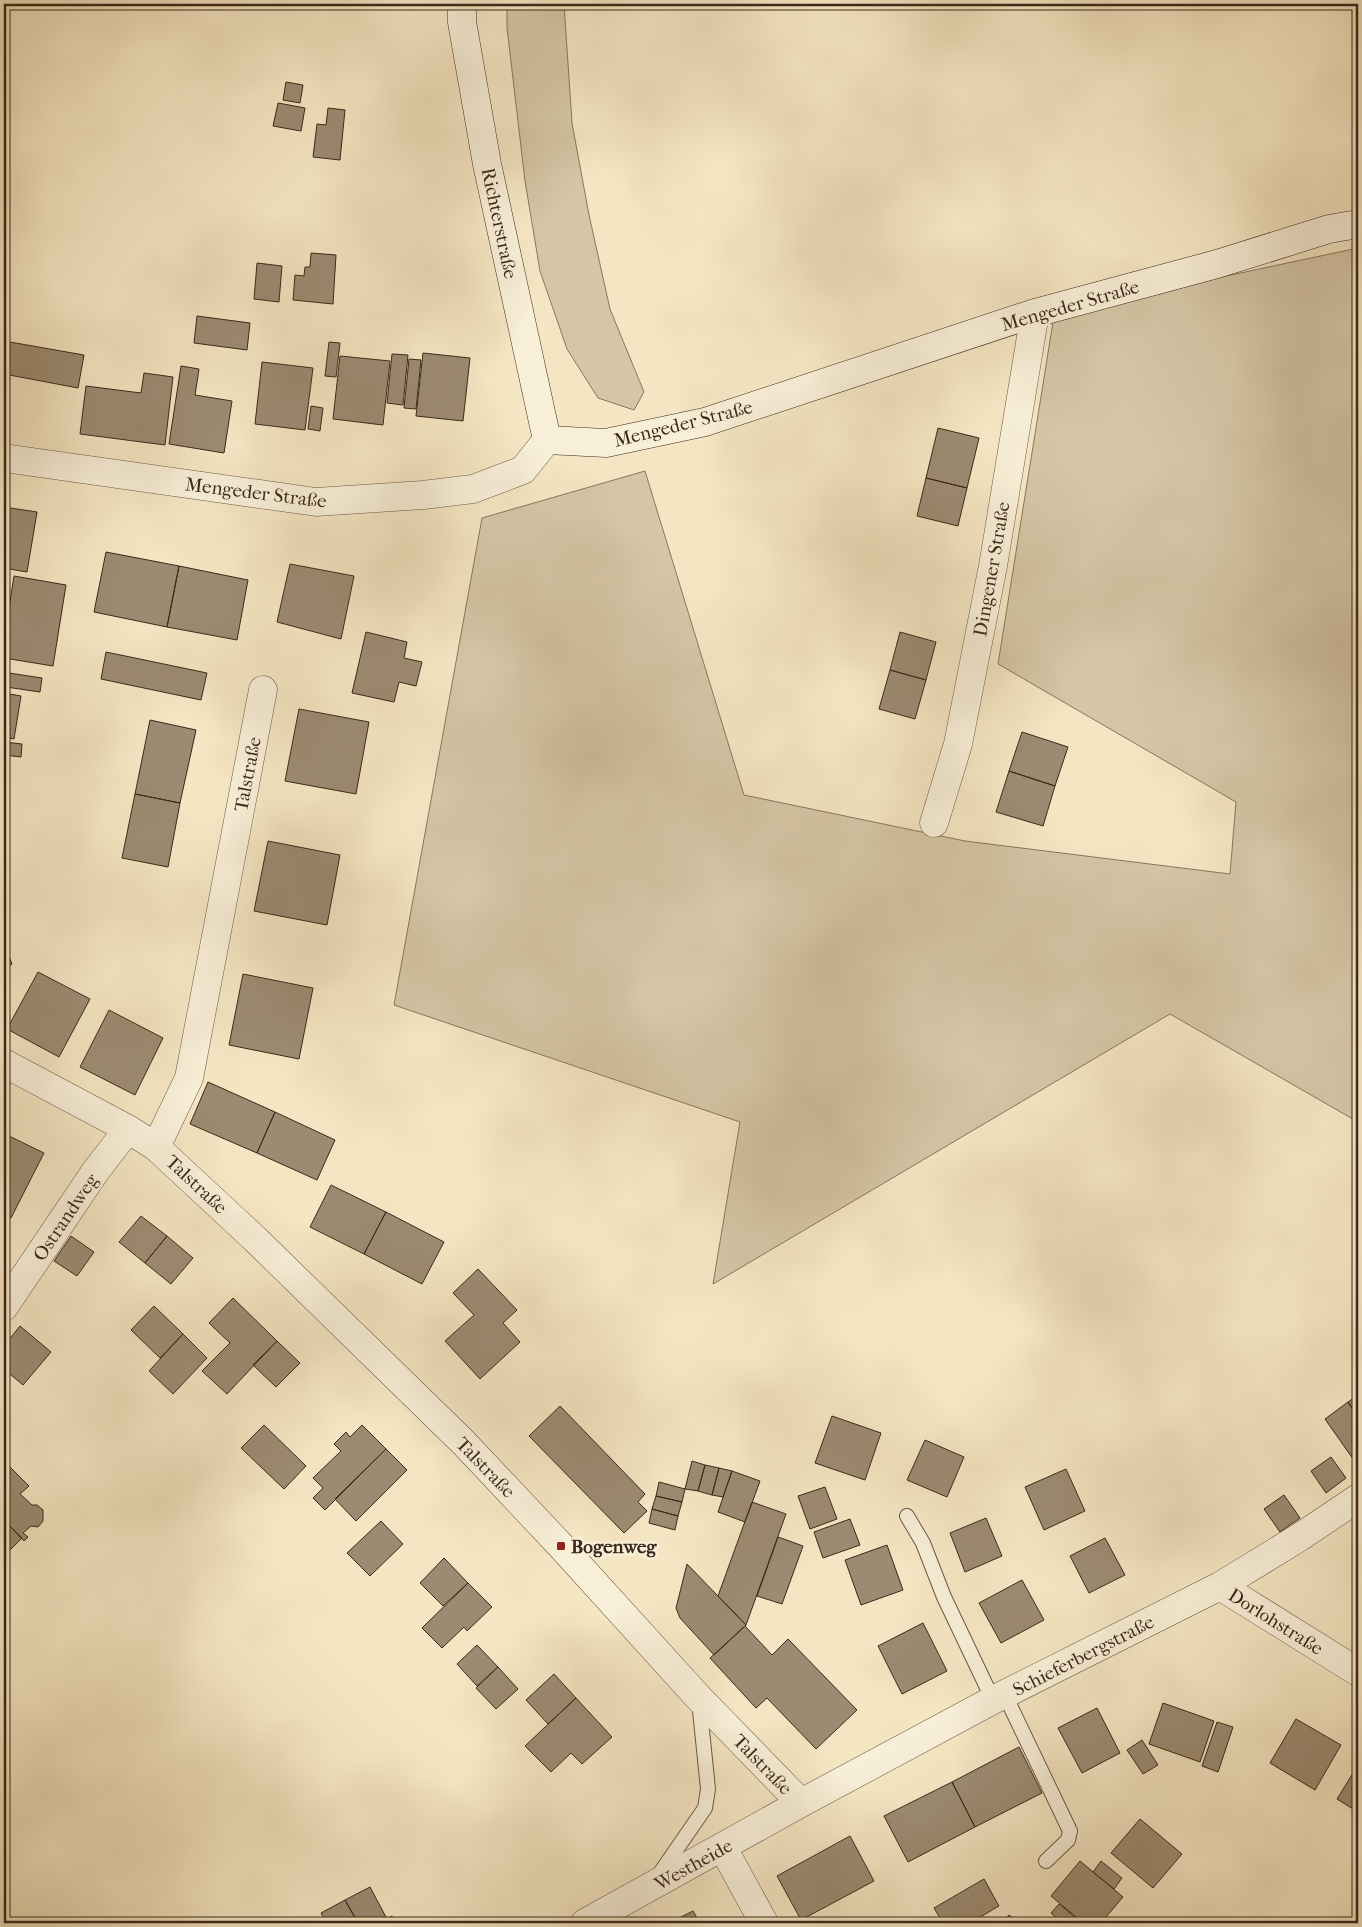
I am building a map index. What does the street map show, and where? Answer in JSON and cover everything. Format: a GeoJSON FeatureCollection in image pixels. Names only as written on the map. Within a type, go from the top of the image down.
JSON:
{"type":"FeatureCollection","features":[{"type":"Feature","properties":{"kind":"street","name":"Richterstraße"},"geometry":{"type":"LineString","coordinates":[[462,4],[462,22],[487,164],[547,440]]}},
{"type":"Feature","properties":{"kind":"street","name":"Mengeder Straße"},"geometry":{"type":"LineString","coordinates":[[4,458],[316,502],[423,495],[473,488],[523,470],[547,440],[606,443],[705,422],[1034,313],[1218,264],[1329,229],[1358,224]]}},
{"type":"Feature","properties":{"kind":"street","name":"Dingener Straße"},"geometry":{"type":"LineString","coordinates":[[934,823],[960,735],[992,566],[1034,313]]}},
{"type":"Feature","properties":{"kind":"street","name":"Talstraße"},"geometry":{"type":"LineString","coordinates":[[156,1147],[189,1078],[263,690]]}},
{"type":"Feature","properties":{"kind":"street","name":"Talstraße"},"geometry":{"type":"LineString","coordinates":[[4,1063],[128,1129],[156,1147],[255,1239],[464,1443],[562,1546],[698,1698],[801,1803]]}},
{"type":"Feature","properties":{"kind":"street","name":"Ostrandweg"},"geometry":{"type":"LineString","coordinates":[[4,1307],[96,1172],[128,1129]]}},
{"type":"Feature","properties":{"kind":"street","name":"Schieferbergstraße"},"geometry":{"type":"LineString","coordinates":[[801,1803],[999,1698],[1220,1586],[1300,1537],[1358,1498]]}},
{"type":"Feature","properties":{"kind":"street","name":"Dorlohstraße"},"geometry":{"type":"LineString","coordinates":[[1220,1586],[1358,1672]]}},
{"type":"Feature","properties":{"kind":"street","name":"Westheide"},"geometry":{"type":"LineString","coordinates":[[585,1923],[801,1803]]}},
{"type":"Feature","properties":{"kind":"street"},"geometry":{"type":"LineString","coordinates":[[723,1848],[764,1923]]}},
{"type":"Feature","properties":{"kind":"lane"},"geometry":{"type":"LineString","coordinates":[[907,1516],[924,1543],[944,1596],[1070,1831],[1068,1840],[1046,1861]]}},
{"type":"Feature","properties":{"kind":"lane"},"geometry":{"type":"LineString","coordinates":[[650,1887],[705,1808],[708,1789],[698,1698]]}},
{"type":"Feature","properties":{"kind":"shaded area"},"geometry":{"type":"Polygon","coordinates":[[[507,4],[564,4],[572,123],[589,215],[610,309],[644,392],[634,410],[598,398],[567,349],[540,271],[525,181],[507,28],[507,4]]]}},
{"type":"Feature","properties":{"kind":"shaded area"},"geometry":{"type":"Polygon","coordinates":[[[1358,248],[1358,1122],[1170,1014],[713,1284],[740,1122],[394,1005],[482,518],[645,471],[744,795],[965,841],[1230,874],[1236,802],[998,664],[1053,322],[1198,282],[1358,248]]]}},
{"type":"Feature","properties":{"kind":"building"},"geometry":{"type":"Polygon","coordinates":[[[286,82],[303,85],[300,103],[283,100],[286,82]]]}},
{"type":"Feature","properties":{"kind":"building"},"geometry":{"type":"Polygon","coordinates":[[[278,103],[305,108],[301,131],[273,126],[278,103]]]}},
{"type":"Feature","properties":{"kind":"building"},"geometry":{"type":"Polygon","coordinates":[[[328,108],[345,110],[340,160],[313,157],[317,124],[326,125],[328,108]]]}},
{"type":"Feature","properties":{"kind":"building"},"geometry":{"type":"Polygon","coordinates":[[[311,253],[336,255],[333,304],[293,300],[295,275],[304,276],[305,267],[310,267],[311,253]]]}},
{"type":"Feature","properties":{"kind":"building"},"geometry":{"type":"Polygon","coordinates":[[[257,263],[282,266],[279,302],[254,299],[257,263]]]}},
{"type":"Feature","properties":{"kind":"building"},"geometry":{"type":"Polygon","coordinates":[[[197,316],[250,323],[247,350],[194,343],[197,316]]]}},
{"type":"Feature","properties":{"kind":"building"},"geometry":{"type":"Polygon","coordinates":[[[4,341],[84,355],[78,388],[4,374],[4,341]]]}},
{"type":"Feature","properties":{"kind":"building"},"geometry":{"type":"Polygon","coordinates":[[[329,342],[340,343],[336,377],[325,376],[329,342]]]}},
{"type":"Feature","properties":{"kind":"building"},"geometry":{"type":"Polygon","coordinates":[[[423,353],[470,358],[463,421],[416,416],[423,353]]]}},
{"type":"Feature","properties":{"kind":"building"},"geometry":{"type":"Polygon","coordinates":[[[392,354],[408,355],[403,405],[387,403],[392,354]]]}},
{"type":"Feature","properties":{"kind":"building"},"geometry":{"type":"Polygon","coordinates":[[[340,356],[390,361],[383,425],[333,419],[340,356]]]}},
{"type":"Feature","properties":{"kind":"building"},"geometry":{"type":"Polygon","coordinates":[[[409,359],[421,360],[416,409],[404,408],[409,359]]]}},
{"type":"Feature","properties":{"kind":"building"},"geometry":{"type":"Polygon","coordinates":[[[262,362],[313,368],[305,430],[255,424],[262,362]]]}},
{"type":"Feature","properties":{"kind":"building"},"geometry":{"type":"Polygon","coordinates":[[[181,366],[199,369],[195,395],[232,401],[224,453],[169,444],[181,366]]]}},
{"type":"Feature","properties":{"kind":"building"},"geometry":{"type":"Polygon","coordinates":[[[144,373],[173,377],[165,445],[80,434],[86,386],[141,393],[144,373]]]}},
{"type":"Feature","properties":{"kind":"building"},"geometry":{"type":"Polygon","coordinates":[[[4,377],[10,378],[4,411],[4,377]]]}},
{"type":"Feature","properties":{"kind":"building"},"geometry":{"type":"Polygon","coordinates":[[[311,406],[323,408],[320,431],[308,429],[311,406]]]}},
{"type":"Feature","properties":{"kind":"building"},"geometry":{"type":"Polygon","coordinates":[[[938,428],[979,438],[967,488],[926,478],[938,428]]]}},
{"type":"Feature","properties":{"kind":"building"},"geometry":{"type":"Polygon","coordinates":[[[926,478],[967,488],[958,526],[917,516],[926,478]]]}},
{"type":"Feature","properties":{"kind":"building"},"geometry":{"type":"Polygon","coordinates":[[[4,507],[37,512],[27,572],[4,568],[4,507]]]}},
{"type":"Feature","properties":{"kind":"building"},"geometry":{"type":"Polygon","coordinates":[[[106,552],[179,566],[167,627],[94,612],[106,552]]]}},
{"type":"Feature","properties":{"kind":"building"},"geometry":{"type":"Polygon","coordinates":[[[290,564],[354,576],[341,639],[277,622],[290,564]]]}},
{"type":"Feature","properties":{"kind":"building"},"geometry":{"type":"Polygon","coordinates":[[[179,566],[248,580],[237,640],[167,627],[179,566]]]}},
{"type":"Feature","properties":{"kind":"building"},"geometry":{"type":"Polygon","coordinates":[[[14,576],[66,585],[53,666],[4,658],[4,640],[14,576]]]}},
{"type":"Feature","properties":{"kind":"building"},"geometry":{"type":"Polygon","coordinates":[[[366,632],[407,642],[404,658],[422,662],[416,686],[399,682],[394,702],[352,693],[366,632]]]}},
{"type":"Feature","properties":{"kind":"building"},"geometry":{"type":"Polygon","coordinates":[[[900,632],[936,642],[926,680],[890,670],[900,632]]]}},
{"type":"Feature","properties":{"kind":"building"},"geometry":{"type":"Polygon","coordinates":[[[106,652],[207,673],[201,700],[101,679],[106,652]]]}},
{"type":"Feature","properties":{"kind":"building"},"geometry":{"type":"Polygon","coordinates":[[[890,670],[926,680],[915,719],[879,709],[890,670]]]}},
{"type":"Feature","properties":{"kind":"building"},"geometry":{"type":"Polygon","coordinates":[[[9,673],[42,678],[40,692],[6,687],[9,673]]]}},
{"type":"Feature","properties":{"kind":"building"},"geometry":{"type":"Polygon","coordinates":[[[4,693],[21,696],[14,739],[4,737],[4,693]]]}},
{"type":"Feature","properties":{"kind":"building"},"geometry":{"type":"Polygon","coordinates":[[[299,709],[369,722],[356,794],[285,781],[299,709]]]}},
{"type":"Feature","properties":{"kind":"building"},"geometry":{"type":"Polygon","coordinates":[[[150,720],[196,730],[180,803],[135,794],[150,720]]]}},
{"type":"Feature","properties":{"kind":"building"},"geometry":{"type":"Polygon","coordinates":[[[1022,732],[1068,747],[1055,786],[1009,771],[1022,732]]]}},
{"type":"Feature","properties":{"kind":"building"},"geometry":{"type":"Polygon","coordinates":[[[4,742],[22,744],[21,757],[4,755],[4,742]]]}},
{"type":"Feature","properties":{"kind":"building"},"geometry":{"type":"Polygon","coordinates":[[[1009,771],[1055,786],[1043,826],[996,812],[1009,771]]]}},
{"type":"Feature","properties":{"kind":"building"},"geometry":{"type":"Polygon","coordinates":[[[135,794],[180,803],[168,867],[122,858],[135,794]]]}},
{"type":"Feature","properties":{"kind":"building"},"geometry":{"type":"Polygon","coordinates":[[[268,841],[340,855],[327,925],[254,911],[268,841]]]}},
{"type":"Feature","properties":{"kind":"building"},"geometry":{"type":"Polygon","coordinates":[[[4,944],[12,964],[4,968],[4,944]]]}},
{"type":"Feature","properties":{"kind":"building"},"geometry":{"type":"Polygon","coordinates":[[[38,972],[90,999],[59,1057],[7,1029],[38,972]]]}},
{"type":"Feature","properties":{"kind":"building"},"geometry":{"type":"Polygon","coordinates":[[[243,974],[313,988],[299,1059],[229,1045],[243,974]]]}},
{"type":"Feature","properties":{"kind":"building"},"geometry":{"type":"Polygon","coordinates":[[[109,1010],[163,1038],[135,1095],[80,1067],[109,1010]]]}},
{"type":"Feature","properties":{"kind":"building"},"geometry":{"type":"Polygon","coordinates":[[[208,1082],[275,1112],[257,1153],[190,1124],[208,1082]]]}},
{"type":"Feature","properties":{"kind":"building"},"geometry":{"type":"Polygon","coordinates":[[[275,1112],[335,1140],[317,1180],[257,1153],[275,1112]]]}},
{"type":"Feature","properties":{"kind":"building"},"geometry":{"type":"Polygon","coordinates":[[[7,1135],[44,1153],[11,1218],[4,1215],[4,1142],[7,1135]]]}},
{"type":"Feature","properties":{"kind":"building"},"geometry":{"type":"Polygon","coordinates":[[[331,1185],[386,1212],[364,1254],[310,1227],[331,1185]]]}},
{"type":"Feature","properties":{"kind":"building"},"geometry":{"type":"Polygon","coordinates":[[[386,1212],[444,1242],[422,1284],[364,1254],[386,1212]]]}},
{"type":"Feature","properties":{"kind":"building"},"geometry":{"type":"Polygon","coordinates":[[[141,1216],[167,1236],[145,1263],[119,1242],[141,1216]]]}},
{"type":"Feature","properties":{"kind":"building"},"geometry":{"type":"Polygon","coordinates":[[[71,1236],[94,1252],[77,1276],[54,1261],[71,1236]]]}},
{"type":"Feature","properties":{"kind":"building"},"geometry":{"type":"Polygon","coordinates":[[[167,1236],[193,1258],[171,1284],[145,1263],[167,1236]]]}},
{"type":"Feature","properties":{"kind":"building"},"geometry":{"type":"Polygon","coordinates":[[[478,1269],[517,1310],[503,1323],[520,1342],[480,1379],[445,1341],[474,1315],[453,1293],[478,1269]]]}},
{"type":"Feature","properties":{"kind":"building"},"geometry":{"type":"Polygon","coordinates":[[[233,1298],[277,1341],[227,1394],[202,1371],[230,1343],[209,1323],[233,1298]]]}},
{"type":"Feature","properties":{"kind":"building"},"geometry":{"type":"Polygon","coordinates":[[[154,1306],[183,1334],[160,1358],[131,1330],[154,1306]]]}},
{"type":"Feature","properties":{"kind":"building"},"geometry":{"type":"Polygon","coordinates":[[[20,1326],[51,1352],[23,1385],[4,1369],[4,1346],[20,1326]]]}},
{"type":"Feature","properties":{"kind":"building"},"geometry":{"type":"Polygon","coordinates":[[[183,1334],[207,1358],[173,1394],[149,1371],[183,1334]]]}},
{"type":"Feature","properties":{"kind":"building"},"geometry":{"type":"Polygon","coordinates":[[[277,1341],[300,1363],[276,1387],[253,1365],[277,1341]]]}},
{"type":"Feature","properties":{"kind":"building"},"geometry":{"type":"Polygon","coordinates":[[[1358,1395],[1358,1417],[1348,1402],[1358,1395]]]}},
{"type":"Feature","properties":{"kind":"building"},"geometry":{"type":"Polygon","coordinates":[[[1348,1402],[1358,1417],[1358,1466],[1325,1419],[1348,1402]]]}},
{"type":"Feature","properties":{"kind":"building"},"geometry":{"type":"Polygon","coordinates":[[[560,1406],[645,1494],[638,1502],[647,1511],[624,1533],[529,1436],[560,1406]]]}},
{"type":"Feature","properties":{"kind":"building"},"geometry":{"type":"Polygon","coordinates":[[[832,1416],[881,1433],[865,1480],[815,1463],[832,1416]]]}},
{"type":"Feature","properties":{"kind":"building"},"geometry":{"type":"Polygon","coordinates":[[[264,1425],[306,1466],[284,1489],[241,1448],[264,1425]]]}},
{"type":"Feature","properties":{"kind":"building"},"geometry":{"type":"Polygon","coordinates":[[[362,1425],[386,1449],[325,1510],[313,1498],[323,1488],[313,1478],[341,1451],[334,1444],[346,1432],[350,1437],[362,1425]]]}},
{"type":"Feature","properties":{"kind":"building"},"geometry":{"type":"Polygon","coordinates":[[[925,1440],[964,1457],[947,1497],[907,1480],[925,1440]]]}},
{"type":"Feature","properties":{"kind":"building"},"geometry":{"type":"Polygon","coordinates":[[[386,1449],[407,1470],[356,1521],[335,1499],[386,1449]]]}},
{"type":"Feature","properties":{"kind":"building"},"geometry":{"type":"Polygon","coordinates":[[[1331,1457],[1346,1478],[1326,1493],[1311,1471],[1331,1457]]]}},
{"type":"Feature","properties":{"kind":"building"},"geometry":{"type":"Polygon","coordinates":[[[4,1461],[29,1486],[20,1494],[32,1505],[37,1505],[43,1510],[43,1521],[38,1527],[31,1526],[23,1533],[28,1537],[24,1541],[4,1520],[4,1461]]]}},
{"type":"Feature","properties":{"kind":"building"},"geometry":{"type":"Polygon","coordinates":[[[692,1461],[705,1465],[698,1491],[685,1489],[692,1461]]]}},
{"type":"Feature","properties":{"kind":"building"},"geometry":{"type":"Polygon","coordinates":[[[705,1465],[719,1468],[712,1495],[698,1491],[705,1465]]]}},
{"type":"Feature","properties":{"kind":"building"},"geometry":{"type":"Polygon","coordinates":[[[719,1468],[732,1471],[723,1497],[712,1495],[719,1468]]]}},
{"type":"Feature","properties":{"kind":"building"},"geometry":{"type":"Polygon","coordinates":[[[1066,1469],[1085,1511],[1044,1530],[1025,1487],[1066,1469]]]}},
{"type":"Feature","properties":{"kind":"building"},"geometry":{"type":"Polygon","coordinates":[[[732,1471],[760,1481],[745,1522],[718,1512],[732,1471]]]}},
{"type":"Feature","properties":{"kind":"building"},"geometry":{"type":"Polygon","coordinates":[[[659,1482],[685,1489],[682,1502],[656,1496],[659,1482]]]}},
{"type":"Feature","properties":{"kind":"building"},"geometry":{"type":"Polygon","coordinates":[[[825,1487],[837,1519],[810,1529],[798,1496],[825,1487]]]}},
{"type":"Feature","properties":{"kind":"building"},"geometry":{"type":"Polygon","coordinates":[[[1284,1495],[1300,1518],[1280,1532],[1264,1509],[1284,1495]]]}},
{"type":"Feature","properties":{"kind":"building"},"geometry":{"type":"Polygon","coordinates":[[[656,1496],[682,1502],[678,1516],[652,1509],[656,1496]]]}},
{"type":"Feature","properties":{"kind":"building"},"geometry":{"type":"Polygon","coordinates":[[[752,1502],[786,1514],[746,1625],[718,1596],[752,1502]]]}},
{"type":"Feature","properties":{"kind":"building"},"geometry":{"type":"Polygon","coordinates":[[[652,1509],[678,1516],[675,1530],[649,1523],[652,1509]]]}},
{"type":"Feature","properties":{"kind":"building"},"geometry":{"type":"Polygon","coordinates":[[[986,1518],[1002,1556],[965,1572],[950,1533],[986,1518]]]}},
{"type":"Feature","properties":{"kind":"building"},"geometry":{"type":"Polygon","coordinates":[[[850,1519],[860,1545],[823,1558],[814,1532],[850,1519]]]}},
{"type":"Feature","properties":{"kind":"building"},"geometry":{"type":"Polygon","coordinates":[[[4,1520],[22,1538],[4,1556],[4,1520]]]}},
{"type":"Feature","properties":{"kind":"building"},"geometry":{"type":"Polygon","coordinates":[[[381,1521],[403,1544],[370,1576],[347,1553],[381,1521]]]}},
{"type":"Feature","properties":{"kind":"building"},"geometry":{"type":"Polygon","coordinates":[[[778,1537],[803,1546],[782,1604],[757,1596],[778,1537]]]}},
{"type":"Feature","properties":{"kind":"building"},"geometry":{"type":"Polygon","coordinates":[[[1105,1538],[1125,1575],[1089,1593],[1070,1556],[1105,1538]]]}},
{"type":"Feature","properties":{"kind":"building"},"geometry":{"type":"Polygon","coordinates":[[[887,1545],[903,1590],[861,1605],[845,1560],[887,1545]]]}},
{"type":"Feature","properties":{"kind":"building"},"geometry":{"type":"Polygon","coordinates":[[[444,1558],[468,1583],[443,1606],[420,1583],[444,1558]]]}},
{"type":"Feature","properties":{"kind":"building"},"geometry":{"type":"Polygon","coordinates":[[[687,1564],[746,1625],[714,1655],[680,1618],[676,1608],[687,1564]]]}},
{"type":"Feature","properties":{"kind":"building"},"geometry":{"type":"Polygon","coordinates":[[[1022,1580],[1044,1620],[1001,1643],[979,1603],[1022,1580]]]}},
{"type":"Feature","properties":{"kind":"building"},"geometry":{"type":"Polygon","coordinates":[[[468,1583],[492,1607],[467,1631],[464,1627],[442,1648],[422,1628],[468,1583]]]}},
{"type":"Feature","properties":{"kind":"building"},"geometry":{"type":"Polygon","coordinates":[[[923,1623],[947,1671],[902,1694],[878,1646],[923,1623]]]}},
{"type":"Feature","properties":{"kind":"building"},"geometry":{"type":"Polygon","coordinates":[[[745,1626],[772,1655],[788,1639],[857,1710],[816,1749],[767,1698],[756,1708],[710,1658],[745,1626]]]}},
{"type":"Feature","properties":{"kind":"building"},"geometry":{"type":"Polygon","coordinates":[[[477,1645],[498,1667],[477,1686],[457,1664],[477,1645]]]}},
{"type":"Feature","properties":{"kind":"building"},"geometry":{"type":"Polygon","coordinates":[[[498,1667],[518,1689],[496,1709],[476,1688],[498,1667]]]}},
{"type":"Feature","properties":{"kind":"building"},"geometry":{"type":"Polygon","coordinates":[[[554,1674],[576,1698],[548,1724],[526,1700],[554,1674]]]}},
{"type":"Feature","properties":{"kind":"building"},"geometry":{"type":"Polygon","coordinates":[[[576,1698],[612,1737],[582,1764],[571,1753],[551,1772],[525,1746],[576,1698]]]}},
{"type":"Feature","properties":{"kind":"building"},"geometry":{"type":"Polygon","coordinates":[[[1163,1703],[1214,1721],[1200,1762],[1149,1744],[1163,1703]]]}},
{"type":"Feature","properties":{"kind":"building"},"geometry":{"type":"Polygon","coordinates":[[[1097,1708],[1120,1753],[1082,1773],[1058,1728],[1097,1708]]]}},
{"type":"Feature","properties":{"kind":"building"},"geometry":{"type":"Polygon","coordinates":[[[1296,1719],[1341,1745],[1315,1790],[1270,1763],[1296,1719]]]}},
{"type":"Feature","properties":{"kind":"building"},"geometry":{"type":"Polygon","coordinates":[[[1217,1722],[1233,1727],[1218,1772],[1202,1766],[1217,1722]]]}},
{"type":"Feature","properties":{"kind":"building"},"geometry":{"type":"Polygon","coordinates":[[[1142,1740],[1158,1765],[1143,1774],[1127,1750],[1142,1740]]]}},
{"type":"Feature","properties":{"kind":"building"},"geometry":{"type":"Polygon","coordinates":[[[1019,1747],[1042,1793],[975,1827],[952,1782],[1019,1747]]]}},
{"type":"Feature","properties":{"kind":"building"},"geometry":{"type":"Polygon","coordinates":[[[1358,1765],[1358,1812],[1337,1799],[1358,1765]]]}},
{"type":"Feature","properties":{"kind":"building"},"geometry":{"type":"Polygon","coordinates":[[[952,1782],[975,1827],[908,1862],[884,1816],[952,1782]]]}},
{"type":"Feature","properties":{"kind":"building"},"geometry":{"type":"Polygon","coordinates":[[[1140,1819],[1182,1854],[1153,1888],[1111,1853],[1140,1819]]]}},
{"type":"Feature","properties":{"kind":"building"},"geometry":{"type":"Polygon","coordinates":[[[850,1836],[874,1881],[801,1920],[777,1876],[850,1836]]]}},
{"type":"Feature","properties":{"kind":"building"},"geometry":{"type":"Polygon","coordinates":[[[1080,1861],[1123,1897],[1101,1923],[1083,1923],[1051,1896],[1080,1861]]]}},
{"type":"Feature","properties":{"kind":"building"},"geometry":{"type":"Polygon","coordinates":[[[1101,1861],[1122,1878],[1114,1889],[1093,1872],[1101,1861]]]}},
{"type":"Feature","properties":{"kind":"building"},"geometry":{"type":"Polygon","coordinates":[[[984,1879],[999,1906],[970,1923],[943,1923],[934,1908],[984,1879]]]}},
{"type":"Feature","properties":{"kind":"building"},"geometry":{"type":"Polygon","coordinates":[[[370,1887],[387,1919],[392,1916],[395,1923],[358,1923],[345,1900],[370,1887]]]}},
{"type":"Feature","properties":{"kind":"building"},"geometry":{"type":"Polygon","coordinates":[[[345,1900],[358,1923],[326,1923],[321,1913],[345,1900]]]}},
{"type":"Feature","properties":{"kind":"building"},"geometry":{"type":"Polygon","coordinates":[[[1059,1904],[1080,1921],[1078,1923],[1062,1923],[1051,1913],[1059,1904]]]}},
{"type":"Feature","properties":{"kind":"building"},"geometry":{"type":"Polygon","coordinates":[[[693,1911],[700,1923],[669,1923],[693,1911]]]}},
{"type":"Feature","properties":{"kind":"building"},"geometry":{"type":"Polygon","coordinates":[[[1009,1915],[1019,1923],[1002,1923],[1009,1915]]]}},
{"type":"Feature","properties":{"kind":"place","name":"Bogenweg"},"geometry":{"type":"Point","coordinates":[561,1546]}}]}
